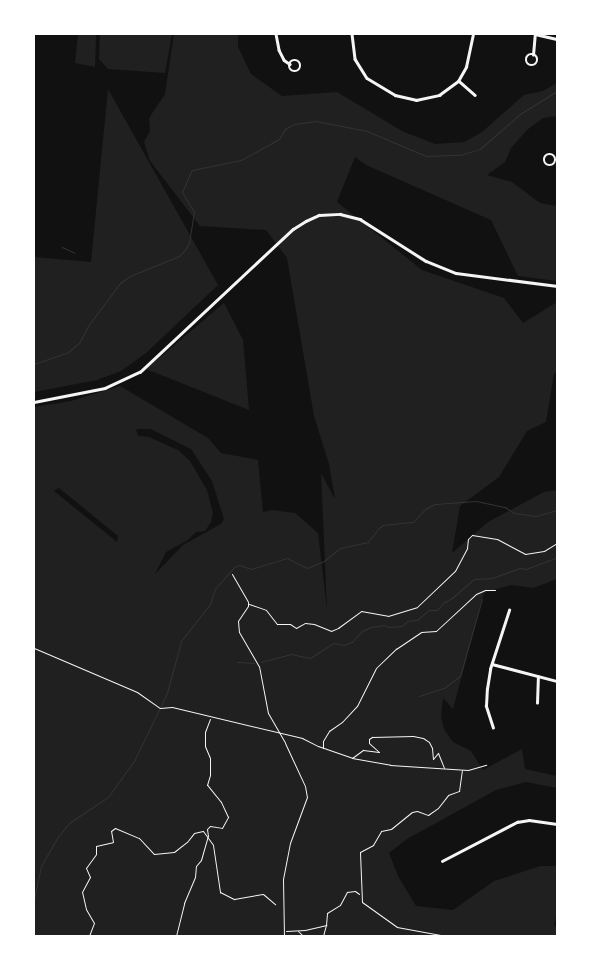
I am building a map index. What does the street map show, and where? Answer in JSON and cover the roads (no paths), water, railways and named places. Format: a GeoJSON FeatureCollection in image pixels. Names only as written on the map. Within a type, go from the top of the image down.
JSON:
{"type":"FeatureCollection","features":[{"type":"Feature","properties":{"kind":"street"},"geometry":{"type":"LineString","coordinates":[[276,34],[279,50],[284,60],[290,64],[290,69],[293,72],[300,69],[297,61],[290,64]]}},
{"type":"Feature","properties":{"kind":"street"},"geometry":{"type":"LineString","coordinates":[[352,34],[353,54],[361,71],[373,84],[395,95],[410,99],[425,99],[443,93],[458,81],[466,67],[473,34]]}},
{"type":"Feature","properties":{"kind":"street"},"geometry":{"type":"LineString","coordinates":[[532,55],[528,56],[526,60],[532,66],[537,61],[532,55],[535,34],[557,39]]}},
{"type":"Feature","properties":{"kind":"street"},"geometry":{"type":"LineString","coordinates":[[458,81],[475,95]]}},
{"type":"Feature","properties":{"kind":"street"},"geometry":{"type":"LineString","coordinates":[[546,156],[556,157],[552,166],[545,163],[546,156]]}},
{"type":"Feature","properties":{"kind":"street"},"geometry":{"type":"LineString","coordinates":[[34,402],[105,388],[140,372],[293,229],[319,215],[340,214],[360,218],[426,261],[456,273],[557,286]]}},
{"type":"Feature","properties":{"kind":"street"},"geometry":{"type":"LineString","coordinates":[[493,728],[486,706],[487,689],[492,664],[509,610]]}},
{"type":"Feature","properties":{"kind":"street"},"geometry":{"type":"LineString","coordinates":[[492,664],[538,678],[557,681]]}},
{"type":"Feature","properties":{"kind":"street"},"geometry":{"type":"LineString","coordinates":[[537,703],[538,678]]}},
{"type":"Feature","properties":{"kind":"street"},"geometry":{"type":"LineString","coordinates":[[442,862],[517,822],[529,820],[557,824]]}},
{"type":"Feature","properties":{"kind":"waterway"},"geometry":{"type":"LineString","coordinates":[[34,364],[68,352],[79,343],[88,326],[120,283],[130,276],[179,256],[184,251],[189,243],[194,212],[182,192],[192,170],[241,160],[279,139],[285,129],[294,124],[316,121],[367,131],[426,156],[460,155],[480,149],[520,114],[557,91]]}},
{"type":"Feature","properties":{"kind":"waterway"},"geometry":{"type":"LineString","coordinates":[[62,247],[75,253]]}},
{"type":"Feature","properties":{"kind":"waterway"},"geometry":{"type":"LineString","coordinates":[[34,899],[41,866],[58,837],[69,823],[108,797],[134,761],[167,693],[181,641],[210,604],[215,589],[234,567],[239,565],[251,569],[287,558],[307,568],[324,561],[340,548],[368,542],[383,525],[413,522],[425,509],[435,504],[476,501],[505,507],[514,513],[536,516],[557,510]]}},
{"type":"Feature","properties":{"kind":"waterway"},"geometry":{"type":"LineString","coordinates":[[261,662],[291,654],[310,658],[333,643],[344,645],[352,642],[362,631],[371,627],[384,625],[388,627],[402,626],[407,621],[417,620],[429,610],[437,610],[443,603],[452,598],[474,579],[492,578],[520,568],[526,569],[557,557]]}},
{"type":"Feature","properties":{"kind":"waterway"},"geometry":{"type":"LineString","coordinates":[[419,696],[444,688],[460,676],[482,599]]}},
{"type":"Feature","properties":{"kind":"waterway"},"geometry":{"type":"LineString","coordinates":[[237,662],[254,663]]}}]}
